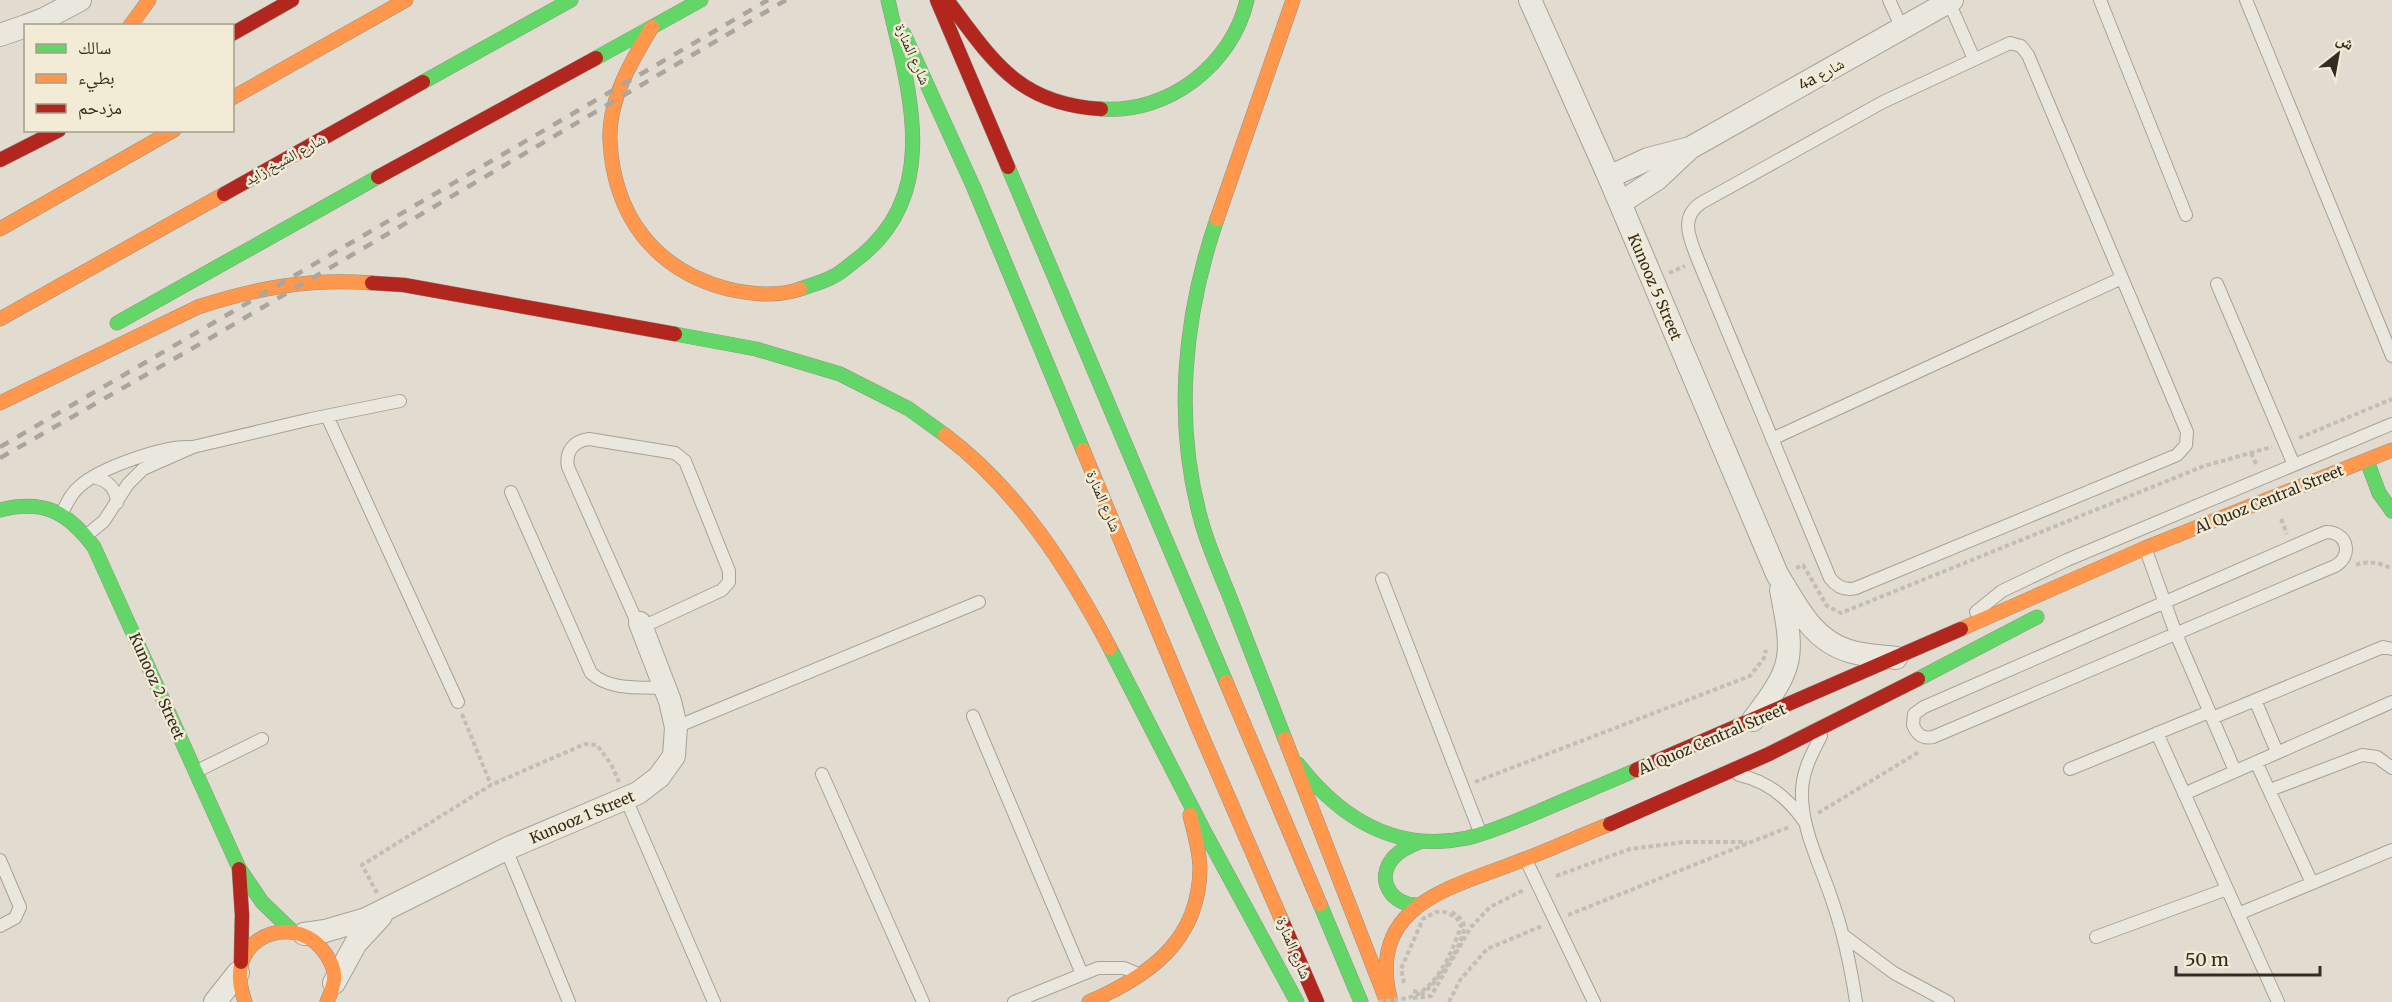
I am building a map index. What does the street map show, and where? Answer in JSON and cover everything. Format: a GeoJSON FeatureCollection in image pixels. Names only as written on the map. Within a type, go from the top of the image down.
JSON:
{"type":"FeatureCollection","features":[{"type":"Feature","properties":{"kind":"main road"},"geometry":{"type":"LineString","coordinates":[[131,24],[149,0]]}},
{"type":"Feature","properties":{"kind":"main road"},"geometry":{"type":"LineString","coordinates":[[234,33],[292,0]]}},
{"type":"Feature","properties":{"kind":"main road"},"geometry":{"type":"LineString","coordinates":[[234,97],[406,0]]}},
{"type":"Feature","properties":{"kind":"main road","name":"شارع الشيخ زايد"},"geometry":{"type":"LineString","coordinates":[[0,319],[571,0]]}},
{"type":"Feature","properties":{"kind":"main road"},"geometry":{"type":"LineString","coordinates":[[104,330],[255,244],[701,0]]}},
{"type":"Feature","properties":{"kind":"main road"},"geometry":{"type":"LineString","coordinates":[[652,27],[628,69],[612,115],[611,165],[617,190],[627,213],[640,234],[656,253],[691,277],[722,290],[771,295],[820,284],[863,257],[880,239],[894,218],[904,195],[911,171],[912,123],[888,0]]}},
{"type":"Feature","properties":{"kind":"main road","name":"شارع المنارة"},"geometry":{"type":"LineString","coordinates":[[888,0],[974,188],[1198,727],[1317,1002]]}},
{"type":"Feature","properties":{"kind":"main road"},"geometry":{"type":"LineString","coordinates":[[937,0],[1361,1002]]}},
{"type":"Feature","properties":{"kind":"main road"},"geometry":{"type":"LineString","coordinates":[[947,0],[995,64],[1010,78],[1027,89],[1065,104],[1105,110],[1146,105],[1184,90],[1205,74],[1223,53],[1237,30],[1247,0]]}},
{"type":"Feature","properties":{"kind":"main road"},"geometry":{"type":"LineString","coordinates":[[1293,0],[1209,245],[1192,308],[1183,381],[1187,455],[1203,528],[1388,1002]]}},
{"type":"Feature","properties":{"kind":"main road"},"geometry":{"type":"LineString","coordinates":[[0,160],[55,132]]}},
{"type":"Feature","properties":{"kind":"main road"},"geometry":{"type":"LineString","coordinates":[[0,228],[170,132]]}},
{"type":"Feature","properties":{"kind":"main road"},"geometry":{"type":"LineString","coordinates":[[0,403],[198,307],[266,288],[337,280],[404,285],[756,349],[818,365],[877,390],[932,423],[981,463],[1007,491],[1054,551],[1094,615],[1186,797],[1297,1002]]}},
{"type":"Feature","properties":{"kind":"main road"},"geometry":{"type":"LineString","coordinates":[[0,392],[38,370]]}},
{"type":"Feature","properties":{"kind":"main road","name":"Al Quoz Central Street"},"geometry":{"type":"LineString","coordinates":[[1291,753],[1308,779],[1344,813],[1381,832],[1422,841],[1463,839],[1481,834],[1752,722],[2145,548],[2392,450]]}},
{"type":"Feature","properties":{"kind":"main road"},"geometry":{"type":"LineString","coordinates":[[2367,461],[2379,493],[2392,511]]}},
{"type":"Feature","properties":{"kind":"main road"},"geometry":{"type":"LineString","coordinates":[[0,510],[23,506],[37,507],[62,514]]}},
{"type":"Feature","properties":{"kind":"main road","name":"Kunooz 2 Street"},"geometry":{"type":"LineString","coordinates":[[62,514],[87,535],[102,562],[239,868],[262,902],[298,932],[317,942],[327,954],[333,968],[331,992]]}},
{"type":"Feature","properties":{"kind":"main road","name":"Al Quoz Central Street"},"geometry":{"type":"LineString","coordinates":[[2101,582],[2145,548]]}},
{"type":"Feature","properties":{"kind":"main road"},"geometry":{"type":"LineString","coordinates":[[1388,1002],[1384,970],[1388,953],[1404,919],[1418,905],[1447,888],[1525,859],[1730,773],[1826,727],[2053,608]]}},
{"type":"Feature","properties":{"kind":"main road"},"geometry":{"type":"LineString","coordinates":[[1089,1002],[1114,992],[1141,976],[1165,957],[1182,934],[1196,904],[1200,880],[1199,856],[1186,797]]}},
{"type":"Feature","properties":{"kind":"main road"},"geometry":{"type":"LineString","coordinates":[[1418,905],[1402,905],[1394,900],[1389,893],[1385,876],[1390,861],[1396,855],[1422,841]]}},
{"type":"Feature","properties":{"kind":"main road","name":"Kunooz 2 Street"},"geometry":{"type":"LineString","coordinates":[[239,868],[242,915],[240,989],[245,1002]]}},
{"type":"Feature","properties":{"kind":"main road"},"geometry":{"type":"LineString","coordinates":[[240,968],[247,951],[267,934],[279,931],[298,932]]}},
{"type":"Feature","properties":{"kind":"street"},"geometry":{"type":"LineString","coordinates":[[31,24],[80,0]]}},
{"type":"Feature","properties":{"kind":"street","name":"Kunooz 5 Street"},"geometry":{"type":"LineString","coordinates":[[1530,0],[1620,203],[1777,574],[1808,624],[1827,642],[1851,652],[1899,658]]}},
{"type":"Feature","properties":{"kind":"street","name":"4a شارع"},"geometry":{"type":"LineString","coordinates":[[1620,203],[1657,179],[1690,148],[1951,1]]}},
{"type":"Feature","properties":{"kind":"street"},"geometry":{"type":"LineString","coordinates":[[0,35],[24,27]]}},
{"type":"Feature","properties":{"kind":"street","name":"4a شارع"},"geometry":{"type":"LineString","coordinates":[[1608,177],[1648,159],[1690,148]]}},
{"type":"Feature","properties":{"kind":"street","name":"Kunooz 5 Street"},"geometry":{"type":"LineString","coordinates":[[1752,722],[1780,684],[1789,656],[1788,626],[1777,574]]}},
{"type":"Feature","properties":{"kind":"street","name":"Kunooz 1 Street"},"geometry":{"type":"LineString","coordinates":[[298,932],[346,927],[386,910],[506,849],[626,799],[650,786],[668,767],[674,756],[676,727],[666,688],[640,623]]}},
{"type":"Feature","properties":{"kind":"street","name":"Kunooz 1 Street"},"geometry":{"type":"LineString","coordinates":[[331,992],[356,944],[386,910]]}},
{"type":"Feature","properties":{"kind":"street"},"geometry":{"type":"LineString","coordinates":[[215,1002],[240,968]]}},
{"type":"Feature","properties":{"kind":"lane"},"geometry":{"type":"LineString","coordinates":[[1889,0],[1902,28]]}},
{"type":"Feature","properties":{"kind":"lane"},"geometry":{"type":"LineString","coordinates":[[2100,0],[2186,215]]}},
{"type":"Feature","properties":{"kind":"lane"},"geometry":{"type":"LineString","coordinates":[[2246,0],[2392,356]]}},
{"type":"Feature","properties":{"kind":"lane"},"geometry":{"type":"LineString","coordinates":[[1951,1],[1974,59]]}},
{"type":"Feature","properties":{"kind":"lane"},"geometry":{"type":"LineString","coordinates":[[2010,43],[2016,44],[2025,50],[2122,278],[2187,432],[2186,445],[2177,455],[1850,589],[1839,586],[1830,578],[1698,260],[1687,229],[1689,217],[1696,206],[1874,107],[2010,43]]}},
{"type":"Feature","properties":{"kind":"lane"},"geometry":{"type":"LineString","coordinates":[[1772,439],[2122,278]]}},
{"type":"Feature","properties":{"kind":"lane"},"geometry":{"type":"LineString","coordinates":[[2217,285],[2294,465]]}},
{"type":"Feature","properties":{"kind":"lane"},"geometry":{"type":"LineString","coordinates":[[62,514],[72,494],[80,485],[93,477],[160,449],[193,447],[400,401]]}},
{"type":"Feature","properties":{"kind":"lane"},"geometry":{"type":"LineString","coordinates":[[327,416],[458,702]]}},
{"type":"Feature","properties":{"kind":"lane"},"geometry":{"type":"LineString","coordinates":[[1964,627],[1990,598],[2015,584],[2392,424]]}},
{"type":"Feature","properties":{"kind":"lane"},"geometry":{"type":"LineString","coordinates":[[589,439],[681,456],[688,466],[729,571],[729,582],[722,590],[651,623],[640,623],[633,615],[568,467],[567,454],[576,443],[582,440],[589,439]]}},
{"type":"Feature","properties":{"kind":"lane"},"geometry":{"type":"LineString","coordinates":[[87,535],[104,521],[128,484],[143,469],[193,447]]}},
{"type":"Feature","properties":{"kind":"lane"},"geometry":{"type":"LineString","coordinates":[[93,477],[108,483],[116,496],[117,503]]}},
{"type":"Feature","properties":{"kind":"lane"},"geometry":{"type":"LineString","coordinates":[[511,492],[591,673],[597,678],[628,687],[666,688]]}},
{"type":"Feature","properties":{"kind":"lane"},"geometry":{"type":"LineString","coordinates":[[2332,532],[2338,534],[2345,542],[2347,554],[2340,564],[2176,634],[1933,737],[1928,738],[1918,734],[1913,726],[1914,714],[1924,707],[2165,602],[2321,534],[2332,532]]}},
{"type":"Feature","properties":{"kind":"lane"},"geometry":{"type":"LineString","coordinates":[[2145,548],[2176,634],[2235,771]]}},
{"type":"Feature","properties":{"kind":"lane"},"geometry":{"type":"LineString","coordinates":[[1382,579],[1481,834]]}},
{"type":"Feature","properties":{"kind":"lane"},"geometry":{"type":"LineString","coordinates":[[676,727],[979,602]]}},
{"type":"Feature","properties":{"kind":"lane"},"geometry":{"type":"LineString","coordinates":[[2070,769],[2157,733],[2255,700],[2384,647],[2392,648]]}},
{"type":"Feature","properties":{"kind":"lane"},"geometry":{"type":"LineString","coordinates":[[2255,700],[2277,752]]}},
{"type":"Feature","properties":{"kind":"lane"},"geometry":{"type":"LineString","coordinates":[[2184,794],[2392,702]]}},
{"type":"Feature","properties":{"kind":"lane"},"geometry":{"type":"LineString","coordinates":[[973,716],[1082,974]]}},
{"type":"Feature","properties":{"kind":"lane"},"geometry":{"type":"LineString","coordinates":[[1826,727],[1812,752],[1805,771],[1802,792],[1804,821],[1843,935],[1856,1002]]}},
{"type":"Feature","properties":{"kind":"lane"},"geometry":{"type":"LineString","coordinates":[[2157,733],[2278,1002]]}},
{"type":"Feature","properties":{"kind":"lane"},"geometry":{"type":"LineString","coordinates":[[196,772],[262,739]]}},
{"type":"Feature","properties":{"kind":"lane"},"geometry":{"type":"LineString","coordinates":[[2270,790],[2362,755],[2376,757],[2392,768]]}},
{"type":"Feature","properties":{"kind":"lane"},"geometry":{"type":"LineString","coordinates":[[2256,762],[2312,883]]}},
{"type":"Feature","properties":{"kind":"lane"},"geometry":{"type":"LineString","coordinates":[[1730,773],[1759,781],[1784,796],[1804,821]]}},
{"type":"Feature","properties":{"kind":"lane"},"geometry":{"type":"LineString","coordinates":[[822,774],[923,1002]]}},
{"type":"Feature","properties":{"kind":"lane"},"geometry":{"type":"LineString","coordinates":[[626,799],[714,1002]]}},
{"type":"Feature","properties":{"kind":"lane"},"geometry":{"type":"LineString","coordinates":[[506,849],[569,1002]]}},
{"type":"Feature","properties":{"kind":"lane"},"geometry":{"type":"LineString","coordinates":[[2238,914],[2392,850]]}},
{"type":"Feature","properties":{"kind":"lane"},"geometry":{"type":"LineString","coordinates":[[1525,859],[1594,1002]]}},
{"type":"Feature","properties":{"kind":"lane"},"geometry":{"type":"LineString","coordinates":[[0,860],[3,876],[20,908],[15,918],[0,926]]}},
{"type":"Feature","properties":{"kind":"lane"},"geometry":{"type":"LineString","coordinates":[[2096,937],[2227,889]]}},
{"type":"Feature","properties":{"kind":"lane"},"geometry":{"type":"LineString","coordinates":[[1843,935],[1894,973],[1948,1002]]}},
{"type":"Feature","properties":{"kind":"lane"},"geometry":{"type":"LineString","coordinates":[[1014,1002],[1098,968],[1115,966],[1141,976]]}},
{"type":"Feature","properties":{"kind":"path"},"geometry":{"type":"LineString","coordinates":[[1652,280],[1698,260]]}},
{"type":"Feature","properties":{"kind":"path"},"geometry":{"type":"LineString","coordinates":[[1462,786],[1750,676],[1764,658],[1767,648]]}},
{"type":"Feature","properties":{"kind":"path"},"geometry":{"type":"LineString","coordinates":[[458,702],[491,785]]}},
{"type":"Feature","properties":{"kind":"path"},"geometry":{"type":"LineString","coordinates":[[386,910],[362,865],[491,785],[585,744],[597,745],[611,764],[626,799]]}},
{"type":"Feature","properties":{"kind":"path"},"geometry":{"type":"LineString","coordinates":[[1405,993],[1412,998],[1431,996],[1470,927],[1490,907],[1537,883],[1630,849],[1685,842],[1750,842],[1488,949],[1468,970],[1449,1002]]}},
{"type":"Feature","properties":{"kind":"path"},"geometry":{"type":"LineString","coordinates":[[1379,1002],[1406,998],[1415,995],[1422,990],[1430,986],[1454,945],[1461,926],[1456,917],[1445,912],[1436,912],[1423,919],[1401,969],[1404,983],[1410,989],[1418,993],[1423,993],[1432,987],[1458,946],[1464,926],[1460,918],[1448,910],[1435,909],[1423,917],[1396,967],[1399,987]]}},
{"type":"Feature","properties":{"kind":"railway"},"geometry":{"type":"LineString","coordinates":[[0,447],[768,0]]}},
{"type":"Feature","properties":{"kind":"railway"},"geometry":{"type":"LineString","coordinates":[[0,458],[207,340],[786,0]]}},
{"type":"Feature","properties":{"kind":"traffic: fast"},"geometry":{"type":"LineString","coordinates":[[423,82],[571,0]]}},
{"type":"Feature","properties":{"kind":"traffic: fast"},"geometry":{"type":"LineString","coordinates":[[596,58],[701,0]]}},
{"type":"Feature","properties":{"kind":"traffic: fast"},"geometry":{"type":"LineString","coordinates":[[800,289],[822,282],[860,257],[886,231],[902,201],[911,170],[913,136],[904,68],[888,0]]}},
{"type":"Feature","properties":{"kind":"traffic: fast"},"geometry":{"type":"LineString","coordinates":[[1101,109],[1126,108],[1150,103],[1173,94],[1194,81],[1227,45],[1239,24],[1247,0]]}},
{"type":"Feature","properties":{"kind":"traffic: fast"},"geometry":{"type":"LineString","coordinates":[[904,34],[974,188],[1083,450]]}},
{"type":"Feature","properties":{"kind":"traffic: fast"},"geometry":{"type":"LineString","coordinates":[[1008,167],[1226,682]]}},
{"type":"Feature","properties":{"kind":"traffic: fast"},"geometry":{"type":"LineString","coordinates":[[117,323],[378,177]]}},
{"type":"Feature","properties":{"kind":"traffic: fast"},"geometry":{"type":"LineString","coordinates":[[1217,219],[1205,257],[1190,333],[1185,411],[1188,450],[1194,489],[1206,536],[1285,739]]}},
{"type":"Feature","properties":{"kind":"traffic: fast"},"geometry":{"type":"LineString","coordinates":[[675,334],[756,349],[840,374],[909,409],[945,435]]}},
{"type":"Feature","properties":{"kind":"traffic: fast"},"geometry":{"type":"LineString","coordinates":[[2367,461],[2379,493],[2392,511]]}},
{"type":"Feature","properties":{"kind":"traffic: fast"},"geometry":{"type":"LineString","coordinates":[[0,510],[30,506],[54,511],[75,525],[94,547],[239,868],[262,902],[292,931]]}},
{"type":"Feature","properties":{"kind":"traffic: fast"},"geometry":{"type":"LineString","coordinates":[[1918,679],[2037,617]]}},
{"type":"Feature","properties":{"kind":"traffic: fast"},"geometry":{"type":"LineString","coordinates":[[1110,648],[1203,829],[1297,1002]]}},
{"type":"Feature","properties":{"kind":"traffic: fast"},"geometry":{"type":"LineString","coordinates":[[1298,764],[1332,800],[1351,815],[1372,827],[1393,835],[1417,840],[1441,841],[1467,838],[1495,829],[1636,770]]}},
{"type":"Feature","properties":{"kind":"traffic: fast"},"geometry":{"type":"LineString","coordinates":[[1418,905],[1400,901],[1394,896],[1386,882],[1386,874],[1388,865],[1397,854],[1422,841]]}},
{"type":"Feature","properties":{"kind":"traffic: fast"},"geometry":{"type":"LineString","coordinates":[[1320,904],[1361,1002]]}},
{"type":"Feature","properties":{"kind":"traffic: slow"},"geometry":{"type":"LineString","coordinates":[[131,24],[149,0]]}},
{"type":"Feature","properties":{"kind":"traffic: slow"},"geometry":{"type":"LineString","coordinates":[[234,97],[406,0]]}},
{"type":"Feature","properties":{"kind":"traffic: slow"},"geometry":{"type":"LineString","coordinates":[[1217,219],[1293,0]]}},
{"type":"Feature","properties":{"kind":"traffic: slow"},"geometry":{"type":"LineString","coordinates":[[652,27],[623,81],[610,126],[613,168],[620,193],[630,215],[643,236],[659,253],[679,268],[702,280],[728,289],[755,293],[773,294],[800,289]]}},
{"type":"Feature","properties":{"kind":"traffic: slow"},"geometry":{"type":"LineString","coordinates":[[0,229],[170,132]]}},
{"type":"Feature","properties":{"kind":"traffic: slow"},"geometry":{"type":"LineString","coordinates":[[0,319],[224,194]]}},
{"type":"Feature","properties":{"kind":"traffic: slow"},"geometry":{"type":"LineString","coordinates":[[0,403],[198,307],[262,290],[305,283],[372,283]]}},
{"type":"Feature","properties":{"kind":"traffic: slow"},"geometry":{"type":"LineString","coordinates":[[945,435],[995,480],[1039,532],[1077,589],[1110,648]]}},
{"type":"Feature","properties":{"kind":"traffic: slow"},"geometry":{"type":"LineString","coordinates":[[1083,450],[1198,727],[1283,923]]}},
{"type":"Feature","properties":{"kind":"traffic: slow"},"geometry":{"type":"LineString","coordinates":[[1961,629],[2145,548],[2392,450]]}},
{"type":"Feature","properties":{"kind":"traffic: slow"},"geometry":{"type":"LineString","coordinates":[[1226,682],[1320,904]]}},
{"type":"Feature","properties":{"kind":"traffic: slow"},"geometry":{"type":"LineString","coordinates":[[1285,739],[1387,1002]]}},
{"type":"Feature","properties":{"kind":"traffic: slow"},"geometry":{"type":"LineString","coordinates":[[1089,1002],[1132,980],[1167,953],[1191,916],[1200,869],[1190,815]]}},
{"type":"Feature","properties":{"kind":"traffic: slow"},"geometry":{"type":"LineString","coordinates":[[1390,998],[1386,967],[1390,942],[1402,922],[1418,906],[1462,883],[1610,824]]}},
{"type":"Feature","properties":{"kind":"traffic: slow"},"geometry":{"type":"LineString","coordinates":[[245,1002],[240,979],[242,963],[248,949],[259,940],[272,934],[286,932],[301,934],[314,941],[329,959],[334,980],[327,1002]]}},
{"type":"Feature","properties":{"kind":"traffic: jam"},"geometry":{"type":"LineString","coordinates":[[234,33],[292,0]]}},
{"type":"Feature","properties":{"kind":"traffic: jam"},"geometry":{"type":"LineString","coordinates":[[937,0],[1008,167]]}},
{"type":"Feature","properties":{"kind":"traffic: jam"},"geometry":{"type":"LineString","coordinates":[[947,0],[979,42],[1010,76],[1048,98],[1072,105],[1101,109]]}},
{"type":"Feature","properties":{"kind":"traffic: jam"},"geometry":{"type":"LineString","coordinates":[[378,177],[596,58]]}},
{"type":"Feature","properties":{"kind":"traffic: jam"},"geometry":{"type":"LineString","coordinates":[[224,194],[423,82]]}},
{"type":"Feature","properties":{"kind":"traffic: jam"},"geometry":{"type":"LineString","coordinates":[[0,160],[55,132]]}},
{"type":"Feature","properties":{"kind":"traffic: jam"},"geometry":{"type":"LineString","coordinates":[[372,283],[404,285],[675,334]]}},
{"type":"Feature","properties":{"kind":"traffic: jam"},"geometry":{"type":"LineString","coordinates":[[1636,770],[1961,629]]}},
{"type":"Feature","properties":{"kind":"traffic: jam"},"geometry":{"type":"LineString","coordinates":[[1610,824],[1769,754],[1918,679]]}},
{"type":"Feature","properties":{"kind":"traffic: jam"},"geometry":{"type":"LineString","coordinates":[[239,869],[242,915],[241,962]]}},
{"type":"Feature","properties":{"kind":"traffic: jam"},"geometry":{"type":"LineString","coordinates":[[1283,923],[1317,1002]]}}]}
